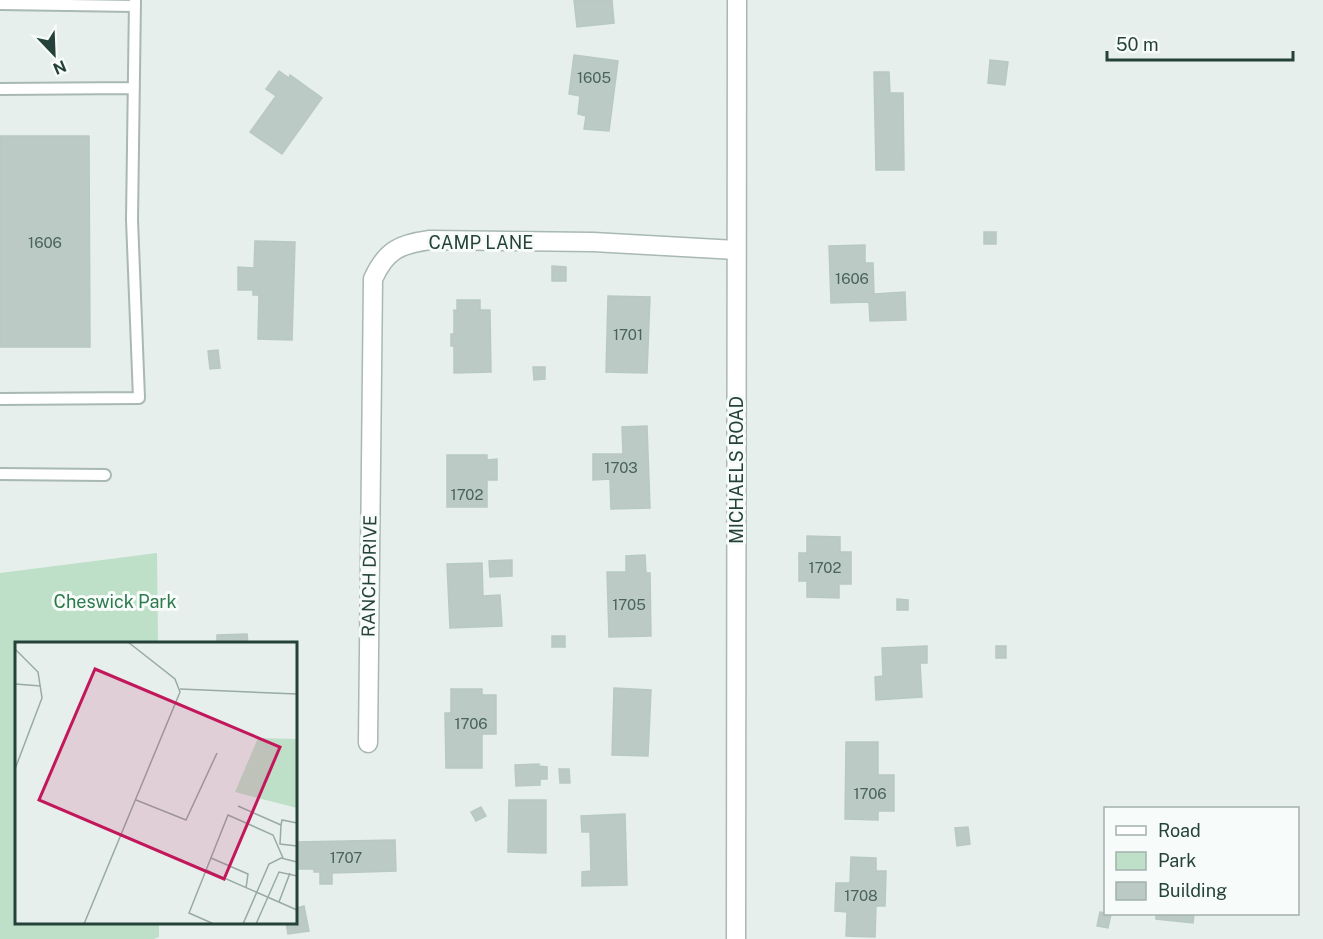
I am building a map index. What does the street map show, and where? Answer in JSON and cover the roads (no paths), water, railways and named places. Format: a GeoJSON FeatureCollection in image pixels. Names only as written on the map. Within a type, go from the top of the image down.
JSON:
{"type":"FeatureCollection","features":[{"type":"Feature","properties":{"kind":"street","name":"MICHAELS ROAD"},"geometry":{"type":"LineString","coordinates":[[736,939],[737,0]]}},
{"type":"Feature","properties":{"kind":"street","name":"CAMP LANE"},"geometry":{"type":"LineString","coordinates":[[371,409],[373,279],[385,257],[408,243],[430,240],[593,242],[736,250]]}},
{"type":"Feature","properties":{"kind":"street","name":"RANCH DRIVE"},"geometry":{"type":"LineString","coordinates":[[368,743],[371,409]]}},
{"type":"Feature","properties":{"kind":"lane"},"geometry":{"type":"LineString","coordinates":[[0,4],[135,3],[132,220],[139,398],[0,399]]}},
{"type":"Feature","properties":{"kind":"lane"},"geometry":{"type":"LineString","coordinates":[[0,89],[134,88]]}},
{"type":"Feature","properties":{"kind":"lane"},"geometry":{"type":"LineString","coordinates":[[0,474],[105,475]]}},
{"type":"Feature","properties":{"kind":"park label","name":"Cheswick Park"},"geometry":{"type":"Point","coordinates":[115,601]}}]}
